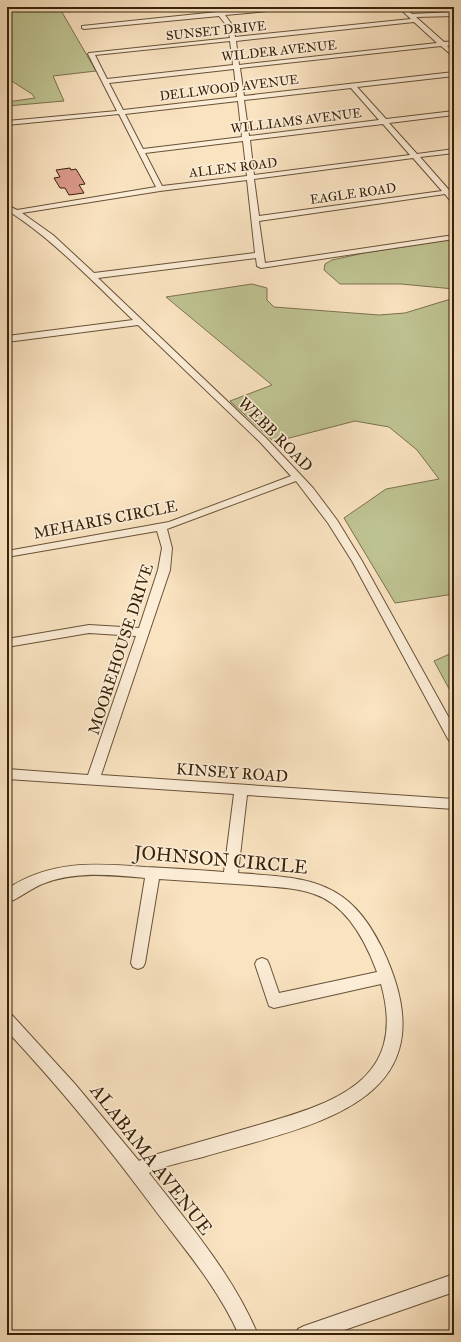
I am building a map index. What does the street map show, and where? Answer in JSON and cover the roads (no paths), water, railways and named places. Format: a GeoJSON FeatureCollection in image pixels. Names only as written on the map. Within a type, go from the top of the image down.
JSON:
{"type":"FeatureCollection","features":[{"type":"Feature","properties":{"kind":"street"},"geometry":{"type":"LineString","coordinates":[[21,7],[47,7]]}},
{"type":"Feature","properties":{"kind":"street"},"geometry":{"type":"LineString","coordinates":[[216,7],[230,26],[233,39],[246,138],[260,266],[454,237]]}},
{"type":"Feature","properties":{"kind":"street"},"geometry":{"type":"LineString","coordinates":[[84,27],[290,7]]}},
{"type":"Feature","properties":{"kind":"street"},"geometry":{"type":"LineString","coordinates":[[401,7],[454,55]]}},
{"type":"Feature","properties":{"kind":"street","name":"SUNSET DRIVE"},"geometry":{"type":"LineString","coordinates":[[106,81],[91,54],[454,14]]}},
{"type":"Feature","properties":{"kind":"street","name":"WILDER AVENUE"},"geometry":{"type":"LineString","coordinates":[[106,81],[454,43]]}},
{"type":"Feature","properties":{"kind":"street","name":"DELLWOOD AVENUE"},"geometry":{"type":"LineString","coordinates":[[7,123],[122,112],[454,74]]}},
{"type":"Feature","properties":{"kind":"street"},"geometry":{"type":"LineString","coordinates":[[106,81],[160,189]]}},
{"type":"Feature","properties":{"kind":"street"},"geometry":{"type":"LineString","coordinates":[[352,85],[415,156],[450,192],[454,200]]}},
{"type":"Feature","properties":{"kind":"street","name":"WILLIAMS AVENUE"},"geometry":{"type":"LineString","coordinates":[[142,151],[454,113]]}},
{"type":"Feature","properties":{"kind":"street","name":"ALLEN ROAD"},"geometry":{"type":"LineString","coordinates":[[11,209],[454,151]]}},
{"type":"Feature","properties":{"kind":"street","name":"EAGLE ROAD"},"geometry":{"type":"LineString","coordinates":[[255,219],[450,192]]}},
{"type":"Feature","properties":{"kind":"street","name":"WEBB ROAD"},"geometry":{"type":"LineString","coordinates":[[11,209],[50,237],[92,276],[263,440],[320,503],[345,540],[454,739]]}},
{"type":"Feature","properties":{"kind":"street"},"geometry":{"type":"LineString","coordinates":[[92,276],[259,255]]}},
{"type":"Feature","properties":{"kind":"street"},"geometry":{"type":"LineString","coordinates":[[7,339],[140,322]]}},
{"type":"Feature","properties":{"kind":"street","name":"MEHARIS CIRCLE"},"geometry":{"type":"LineString","coordinates":[[7,554],[162,527],[181,522],[298,477]]}},
{"type":"Feature","properties":{"kind":"street","name":"MOOREHOUSE DRIVE"},"geometry":{"type":"LineString","coordinates":[[93,780],[143,632],[166,558],[166,544],[162,527]]}},
{"type":"Feature","properties":{"kind":"street"},"geometry":{"type":"LineString","coordinates":[[7,643],[89,629],[143,632]]}},
{"type":"Feature","properties":{"kind":"street","name":"KINSEY ROAD"},"geometry":{"type":"LineString","coordinates":[[7,774],[454,804]]}},
{"type":"Feature","properties":{"kind":"street"},"geometry":{"type":"LineString","coordinates":[[230,878],[241,790]]}},
{"type":"Feature","properties":{"kind":"street","name":"JOHNSON CIRCLE"},"geometry":{"type":"LineString","coordinates":[[8,896],[28,884],[63,871],[100,868],[301,884],[327,892],[338,899],[349,909],[368,934],[386,977],[395,1010],[395,1027],[392,1044],[382,1066],[365,1088],[331,1109],[308,1118],[147,1165],[138,1172]]}},
{"type":"Feature","properties":{"kind":"street"},"geometry":{"type":"LineString","coordinates":[[138,963],[153,872]]}},
{"type":"Feature","properties":{"kind":"street"},"geometry":{"type":"LineString","coordinates":[[262,964],[274,1001],[386,977]]}},
{"type":"Feature","properties":{"kind":"street","name":"ALABAMA AVENUE"},"geometry":{"type":"LineString","coordinates":[[7,1020],[85,1106],[138,1172],[211,1268],[237,1308],[249,1335]]}},
{"type":"Feature","properties":{"kind":"street"},"geometry":{"type":"LineString","coordinates":[[304,1335],[454,1283]]}}]}
